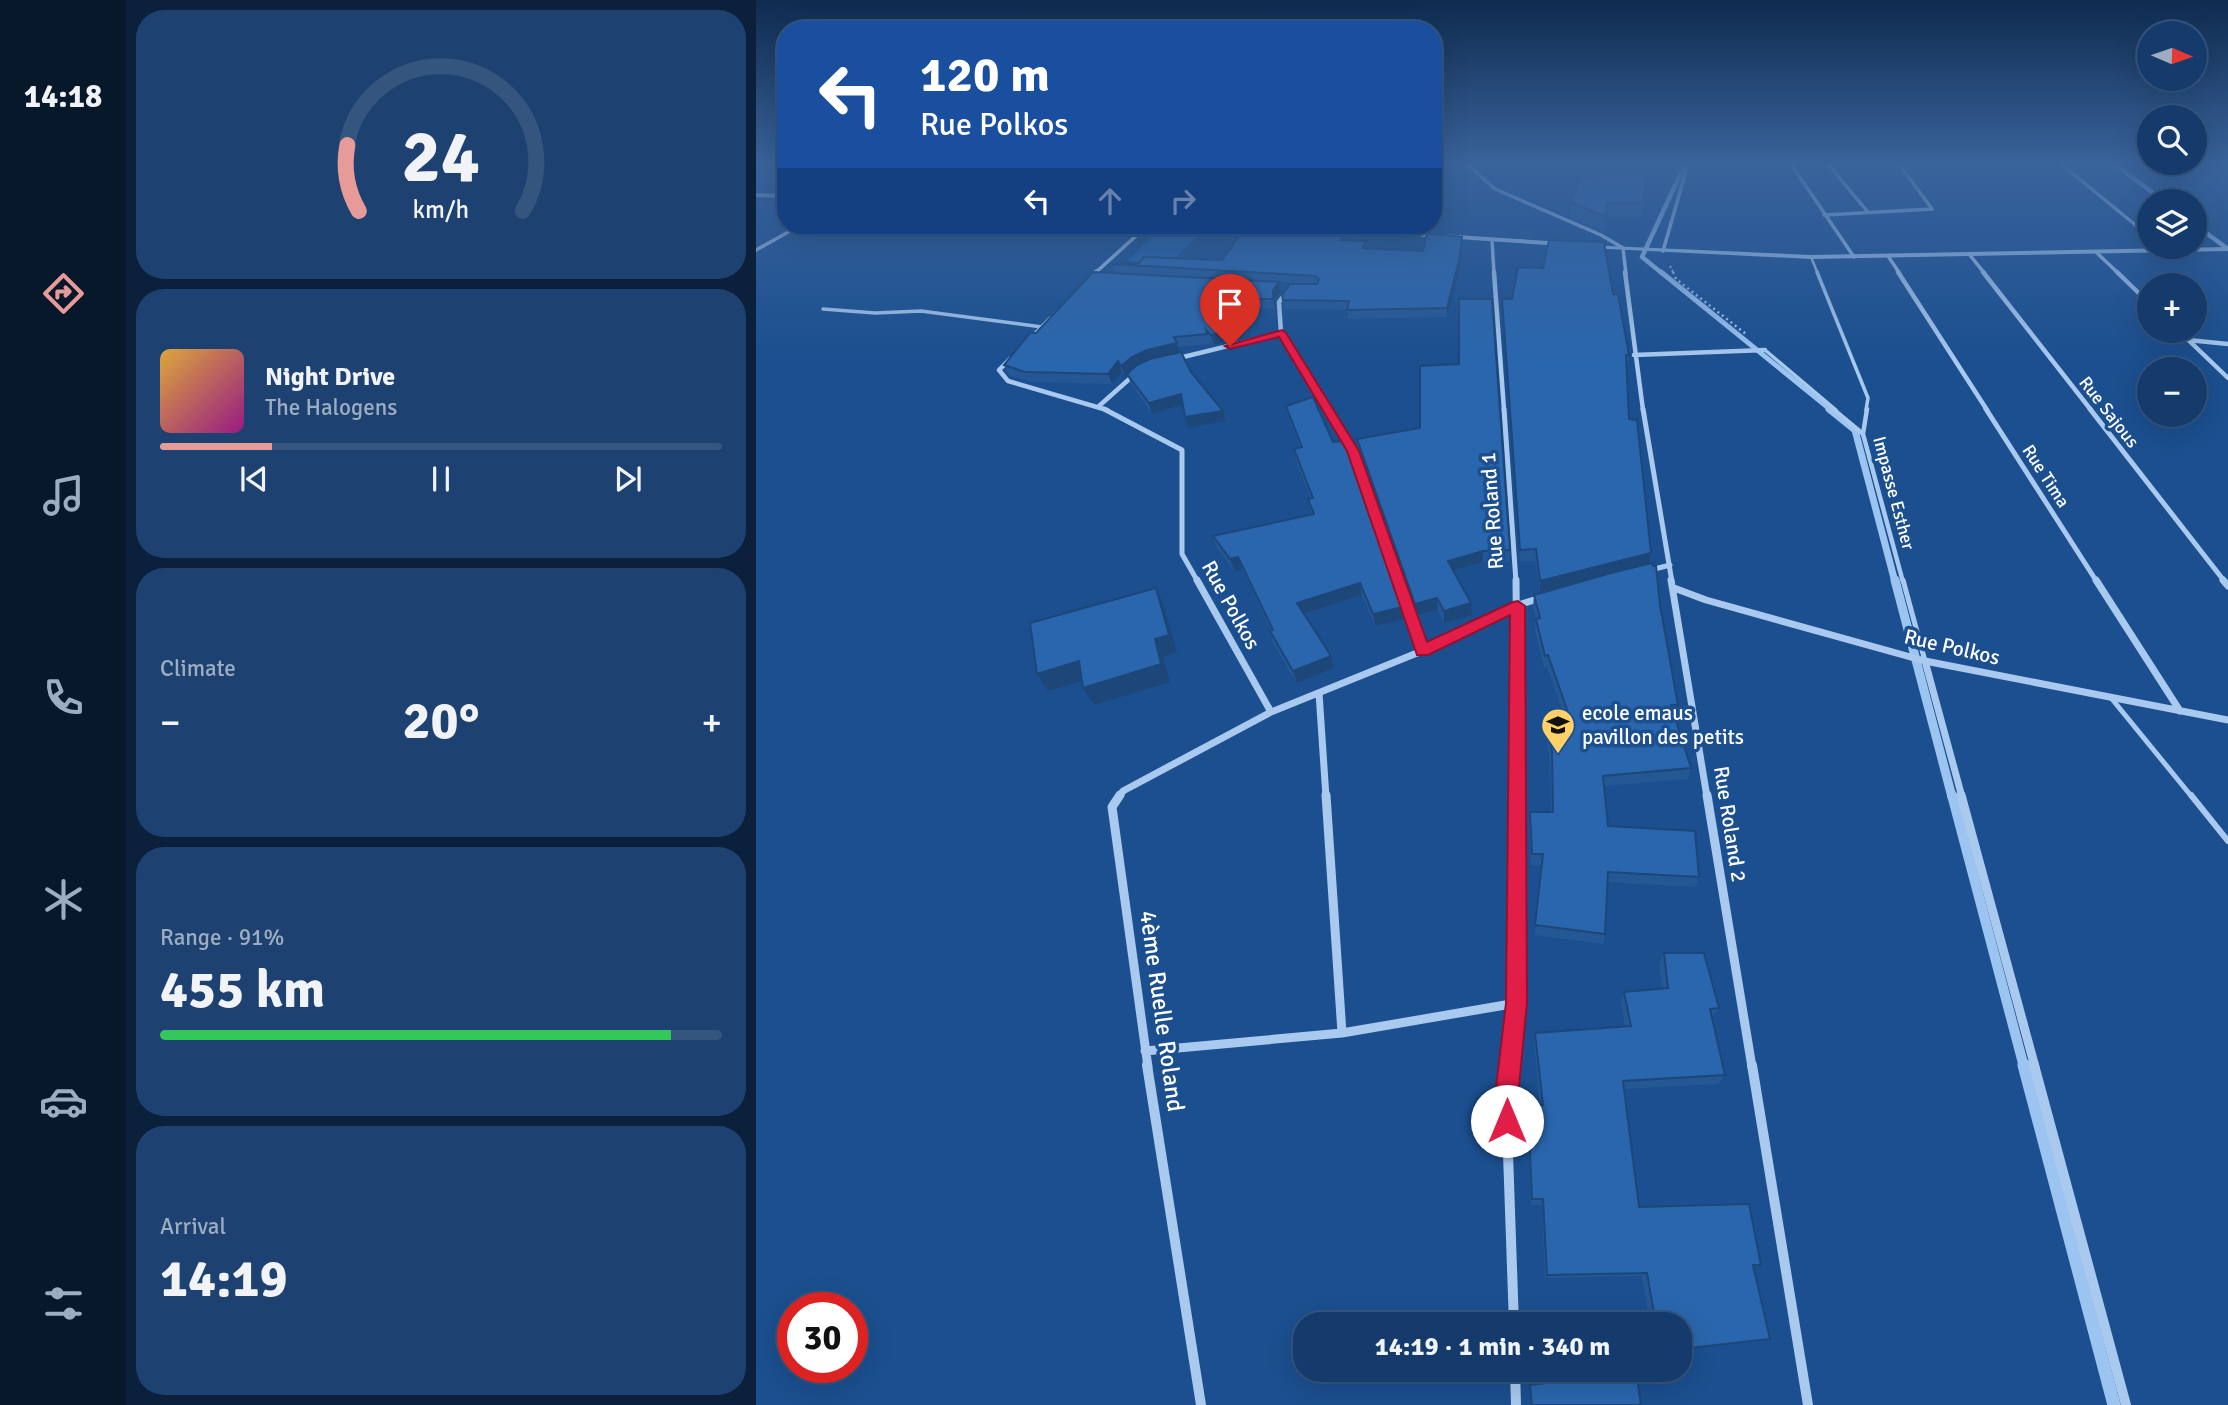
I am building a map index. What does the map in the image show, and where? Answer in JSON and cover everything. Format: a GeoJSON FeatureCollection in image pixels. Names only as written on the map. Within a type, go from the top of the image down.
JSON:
{"type":"FeatureCollection","features":[{"type":"Feature","properties":{"kind":"street"},"geometry":{"type":"LineString","coordinates":[[1588,230],[1623,248]]}},
{"type":"Feature","properties":{"kind":"street"},"geometry":{"type":"LineString","coordinates":[[1663,251],[1669,230]]}},
{"type":"Feature","properties":{"kind":"street"},"geometry":{"type":"LineString","coordinates":[[1834,230],[1854,257]]}},
{"type":"Feature","properties":{"kind":"street"},"geometry":{"type":"LineString","coordinates":[[756,250],[783,235]]}},
{"type":"Feature","properties":{"kind":"street"},"geometry":{"type":"LineString","coordinates":[[1084,285],[1137,235]]}},
{"type":"Feature","properties":{"kind":"street"},"geometry":{"type":"LineString","coordinates":[[1420,235],[1571,245]]}},
{"type":"Feature","properties":{"kind":"street","name":"Rue Roland 1"},"geometry":{"type":"LineString","coordinates":[[1492,240],[1518,606],[1517,1003],[1506,1096],[1514,1312]]}},
{"type":"Feature","properties":{"kind":"street"},"geometry":{"type":"LineString","coordinates":[[1584,246],[1811,257],[2137,250]]}},
{"type":"Feature","properties":{"kind":"street","name":"Rue Roland 2"},"geometry":{"type":"LineString","coordinates":[[1623,248],[1634,355],[1808,1405]]}},
{"type":"Feature","properties":{"kind":"street"},"geometry":{"type":"LineString","coordinates":[[2207,249],[2228,249]]}},
{"type":"Feature","properties":{"kind":"street"},"geometry":{"type":"LineString","coordinates":[[2096,252],[2137,291]]}},
{"type":"Feature","properties":{"kind":"street","name":"Rue Sajous"},"geometry":{"type":"LineString","coordinates":[[1969,254],[2228,586]]}},
{"type":"Feature","properties":{"kind":"street","name":"Rue Tima"},"geometry":{"type":"LineString","coordinates":[[1888,256],[2180,712]]}},
{"type":"Feature","properties":{"kind":"street"},"geometry":{"type":"LineString","coordinates":[[1093,276],[1106,277]]}},
{"type":"Feature","properties":{"kind":"street"},"geometry":{"type":"LineString","coordinates":[[1277,286],[1290,287],[1279,302],[1282,333],[1353,451],[1422,651]]}},
{"type":"Feature","properties":{"kind":"street"},"geometry":{"type":"LineString","coordinates":[[1025,344],[1059,310]]}},
{"type":"Feature","properties":{"kind":"street"},"geometry":{"type":"LineString","coordinates":[[1164,361],[1282,333]]}},
{"type":"Feature","properties":{"kind":"street"},"geometry":{"type":"LineString","coordinates":[[2207,342],[2228,344]]}},
{"type":"Feature","properties":{"kind":"street"},"geometry":{"type":"LineString","coordinates":[[2191,343],[2228,378]]}},
{"type":"Feature","properties":{"kind":"street"},"geometry":{"type":"LineString","coordinates":[[1634,355],[1766,350]]}},
{"type":"Feature","properties":{"kind":"street","name":"Rue Polkos"},"geometry":{"type":"LineString","coordinates":[[1016,353],[999,370],[1008,382],[1099,406],[1182,450],[1182,554],[1271,712]]}},
{"type":"Feature","properties":{"kind":"street"},"geometry":{"type":"LineString","coordinates":[[1099,406],[1138,371]]}},
{"type":"Feature","properties":{"kind":"street"},"geometry":{"type":"LineString","coordinates":[[1643,571],[1670,565]]}},
{"type":"Feature","properties":{"kind":"street","name":"Rue Polkos"},"geometry":{"type":"LineString","coordinates":[[1674,587],[1706,600],[1925,661],[2228,720]]}},
{"type":"Feature","properties":{"kind":"street"},"geometry":{"type":"LineString","coordinates":[[1271,712],[1422,651],[1518,606],[1553,594]]}},
{"type":"Feature","properties":{"kind":"street"},"geometry":{"type":"LineString","coordinates":[[1925,661],[2126,1405]]}},
{"type":"Feature","properties":{"kind":"street"},"geometry":{"type":"LineString","coordinates":[[1319,693],[1342,1033]]}},
{"type":"Feature","properties":{"kind":"street","name":"4ème Ruelle Roland"},"geometry":{"type":"LineString","coordinates":[[1201,1405],[1145,1051],[1112,807],[1123,790],[1271,712]]}},
{"type":"Feature","properties":{"kind":"street"},"geometry":{"type":"LineString","coordinates":[[1145,1051],[1342,1033],[1517,1003]]}},
{"type":"Feature","properties":{"kind":"street"},"geometry":{"type":"LineString","coordinates":[[1515,1382],[1516,1405]]}},
{"type":"Feature","properties":{"kind":"lane","name":"Impasse Esther"},"geometry":{"type":"LineString","coordinates":[[1811,257],[1868,398],[1863,434],[1925,661]]}},
{"type":"Feature","properties":{"kind":"lane"},"geometry":{"type":"LineString","coordinates":[[823,309],[875,313],[921,311],[1042,327]]}},
{"type":"Feature","properties":{"kind":"lane"},"geometry":{"type":"LineString","coordinates":[[1766,350],[1863,434]]}},
{"type":"Feature","properties":{"kind":"lane"},"geometry":{"type":"LineString","coordinates":[[2112,699],[2228,841]]}},
{"type":"Feature","properties":{"kind":"path"},"geometry":{"type":"LineString","coordinates":[[1663,251],[1676,279],[1766,350]]}},
{"type":"Feature","properties":{"kind":"shaded area"},"geometry":{"type":"Polygon","coordinates":[[[1155,235],[1198,235],[1170,264],[1127,261],[1155,235]]]}},
{"type":"Feature","properties":{"kind":"building"},"geometry":{"type":"Polygon","coordinates":[[[1240,235],[1345,235],[1340,240],[1366,241],[1363,248],[1423,251],[1427,235],[1462,237],[1447,308],[1347,310],[1349,301],[1283,300],[1282,295],[1290,284],[1317,284],[1319,279],[1315,276],[1112,264],[1138,264],[1144,257],[1222,260],[1240,235]]]}},
{"type":"Feature","properties":{"kind":"building"},"geometry":{"type":"Polygon","coordinates":[[[1549,240],[1604,242],[1613,294],[1618,294],[1629,355],[1626,355],[1629,419],[1637,420],[1651,553],[1540,581],[1536,549],[1520,550],[1502,299],[1512,299],[1518,267],[1543,268],[1549,240]]]}},
{"type":"Feature","properties":{"kind":"building"},"geometry":{"type":"Polygon","coordinates":[[[1093,272],[1279,282],[1273,290],[1273,299],[1252,299],[1250,304],[1222,304],[1221,332],[1211,335],[1206,330],[1207,334],[1174,337],[1177,343],[1147,350],[1121,366],[1118,361],[1108,374],[1025,372],[1004,365],[1030,333],[1036,333],[1093,272]]]}},
{"type":"Feature","properties":{"kind":"building"},"geometry":{"type":"Polygon","coordinates":[[[1459,299],[1492,299],[1510,550],[1483,551],[1448,561],[1471,603],[1444,611],[1437,598],[1415,604],[1357,439],[1420,428],[1420,366],[1459,364],[1459,299]]]}},
{"type":"Feature","properties":{"kind":"building"},"geometry":{"type":"Polygon","coordinates":[[[1181,352],[1191,372],[1223,411],[1185,417],[1181,394],[1149,403],[1127,374],[1150,359],[1181,352]]]}},
{"type":"Feature","properties":{"kind":"building"},"geometry":{"type":"Polygon","coordinates":[[[1313,397],[1333,442],[1346,441],[1403,607],[1373,614],[1360,583],[1297,603],[1331,656],[1293,671],[1270,631],[1273,630],[1238,557],[1230,559],[1213,536],[1314,514],[1308,499],[1313,498],[1294,449],[1302,447],[1286,406],[1313,397]]]}},
{"type":"Feature","properties":{"kind":"building"},"geometry":{"type":"Polygon","coordinates":[[[1652,563],[1656,566],[1660,605],[1678,705],[1671,705],[1691,768],[1603,776],[1608,826],[1695,831],[1699,877],[1608,872],[1605,934],[1535,925],[1543,854],[1532,854],[1530,812],[1553,812],[1552,751],[1547,723],[1571,721],[1548,655],[1545,656],[1536,619],[1540,618],[1534,595],[1652,563]]]}},
{"type":"Feature","properties":{"kind":"building"},"geometry":{"type":"Polygon","coordinates":[[[1156,588],[1169,635],[1155,639],[1161,664],[1083,688],[1079,661],[1037,674],[1030,623],[1156,588]]]}},
{"type":"Feature","properties":{"kind":"building"},"geometry":{"type":"Polygon","coordinates":[[[1664,953],[1704,953],[1719,1008],[1710,1009],[1725,1075],[1623,1081],[1639,1207],[1749,1204],[1761,1265],[1753,1265],[1770,1339],[1692,1348],[1692,1312],[1654,1312],[1647,1273],[1547,1275],[1543,1199],[1532,1199],[1528,1106],[1543,1105],[1535,1033],[1631,1026],[1624,992],[1668,988],[1664,953]]]}},
{"type":"Feature","properties":{"kind":"building"},"geometry":{"type":"Polygon","coordinates":[[[1554,1382],[1638,1382],[1641,1405],[1532,1405],[1530,1385],[1554,1382]]]}},
{"type":"Feature","properties":{"kind":"waterway"},"geometry":{"type":"LineString","coordinates":[[1655,230],[1642,257],[1663,274]]}},
{"type":"Feature","properties":{"kind":"waterway"},"geometry":{"type":"LineString","coordinates":[[2207,234],[2228,249]]}},
{"type":"Feature","properties":{"kind":"waterway"},"geometry":{"type":"LineString","coordinates":[[1661,272],[1831,410]]}},
{"type":"Feature","properties":{"kind":"waterway"},"geometry":{"type":"LineString","coordinates":[[1829,409],[1855,430],[1895,582]]}},
{"type":"Feature","properties":{"kind":"waterway"},"geometry":{"type":"LineString","coordinates":[[1895,580],[1952,797]]}},
{"type":"Feature","properties":{"kind":"waterway"},"geometry":{"type":"LineString","coordinates":[[1952,795],[2024,1067]]}},
{"type":"Feature","properties":{"kind":"waterway"},"geometry":{"type":"LineString","coordinates":[[2024,1065],[2114,1405]]}},
{"type":"Feature","properties":{"kind":"place","name":"ecole emaus pavillon des petits"},"geometry":{"type":"Point","coordinates":[1558,755]}},
{"type":"Feature","properties":{"kind":"route"},"geometry":{"type":"LineString","coordinates":[[1230,346],[1282,333],[1353,451],[1422,651],[1518,606],[1517,1003],[1506,1096],[1507,1121]]}}]}
